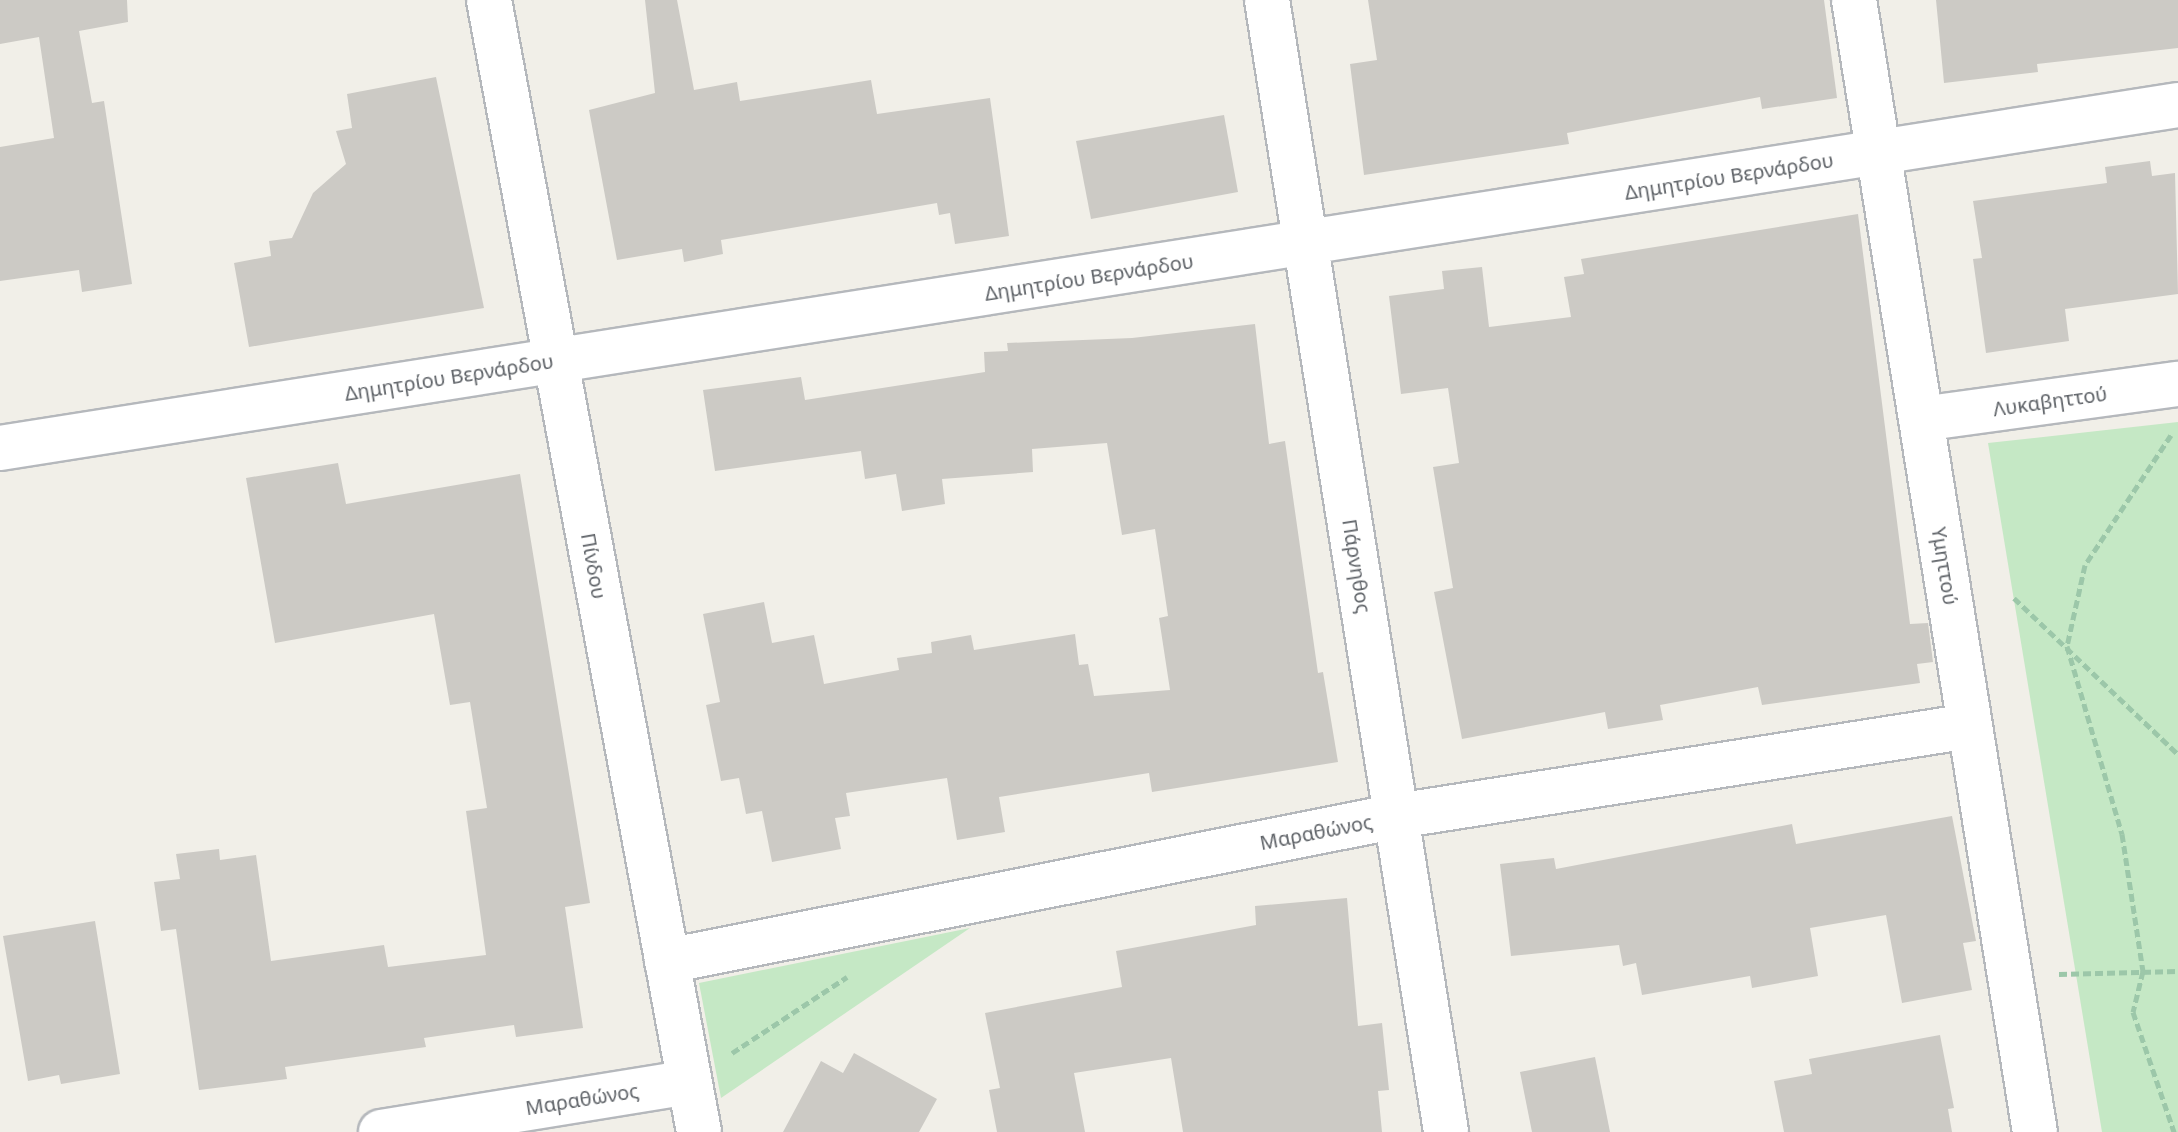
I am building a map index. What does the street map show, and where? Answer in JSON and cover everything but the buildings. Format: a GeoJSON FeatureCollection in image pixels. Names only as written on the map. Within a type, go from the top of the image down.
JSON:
{"type":"FeatureCollection","features":[{"type":"Feature","properties":{"kind":"street","name":"Πίνδου"},"geometry":{"type":"LineString","coordinates":[[489,0],[699,1132]]}},
{"type":"Feature","properties":{"kind":"street","name":"Πάρνηθος"},"geometry":{"type":"LineString","coordinates":[[1267,0],[1446,1132]]}},
{"type":"Feature","properties":{"kind":"street","name":"Υμηττού"},"geometry":{"type":"LineString","coordinates":[[1854,0],[2035,1132]]}},
{"type":"Feature","properties":{"kind":"street","name":"Δημητρίου Βερνάρδου"},"geometry":{"type":"LineString","coordinates":[[0,448],[2178,105]]}},
{"type":"Feature","properties":{"kind":"street","name":"Λυκαβηττού"},"geometry":{"type":"LineString","coordinates":[[1921,419],[2178,384]]}},
{"type":"Feature","properties":{"kind":"street","name":"Μαραθώνος"},"geometry":{"type":"LineString","coordinates":[[667,961],[1397,816],[1970,726]]}},
{"type":"Feature","properties":{"kind":"street","name":"Μαραθώνος"},"geometry":{"type":"LineString","coordinates":[[381,1132],[689,1082]]}},
{"type":"Feature","properties":{"kind":"path"},"geometry":{"type":"LineString","coordinates":[[2174,1132],[2133,1012],[2143,971],[2122,834],[2067,646],[2085,565],[2171,435],[2178,434]]}},
{"type":"Feature","properties":{"kind":"path"},"geometry":{"type":"LineString","coordinates":[[2014,598],[2178,754]]}},
{"type":"Feature","properties":{"kind":"path"},"geometry":{"type":"LineString","coordinates":[[689,1082],[856,971]]}},
{"type":"Feature","properties":{"kind":"path"},"geometry":{"type":"LineString","coordinates":[[2010,975],[2178,971]]}},
{"type":"Feature","properties":{"kind":"green space"},"geometry":{"type":"Polygon","coordinates":[[[2178,422],[2178,1132],[2102,1132],[1988,443],[2178,422]]]}},
{"type":"Feature","properties":{"kind":"green space"},"geometry":{"type":"Polygon","coordinates":[[[970,928],[721,1098],[699,983],[970,928]]]}}]}
